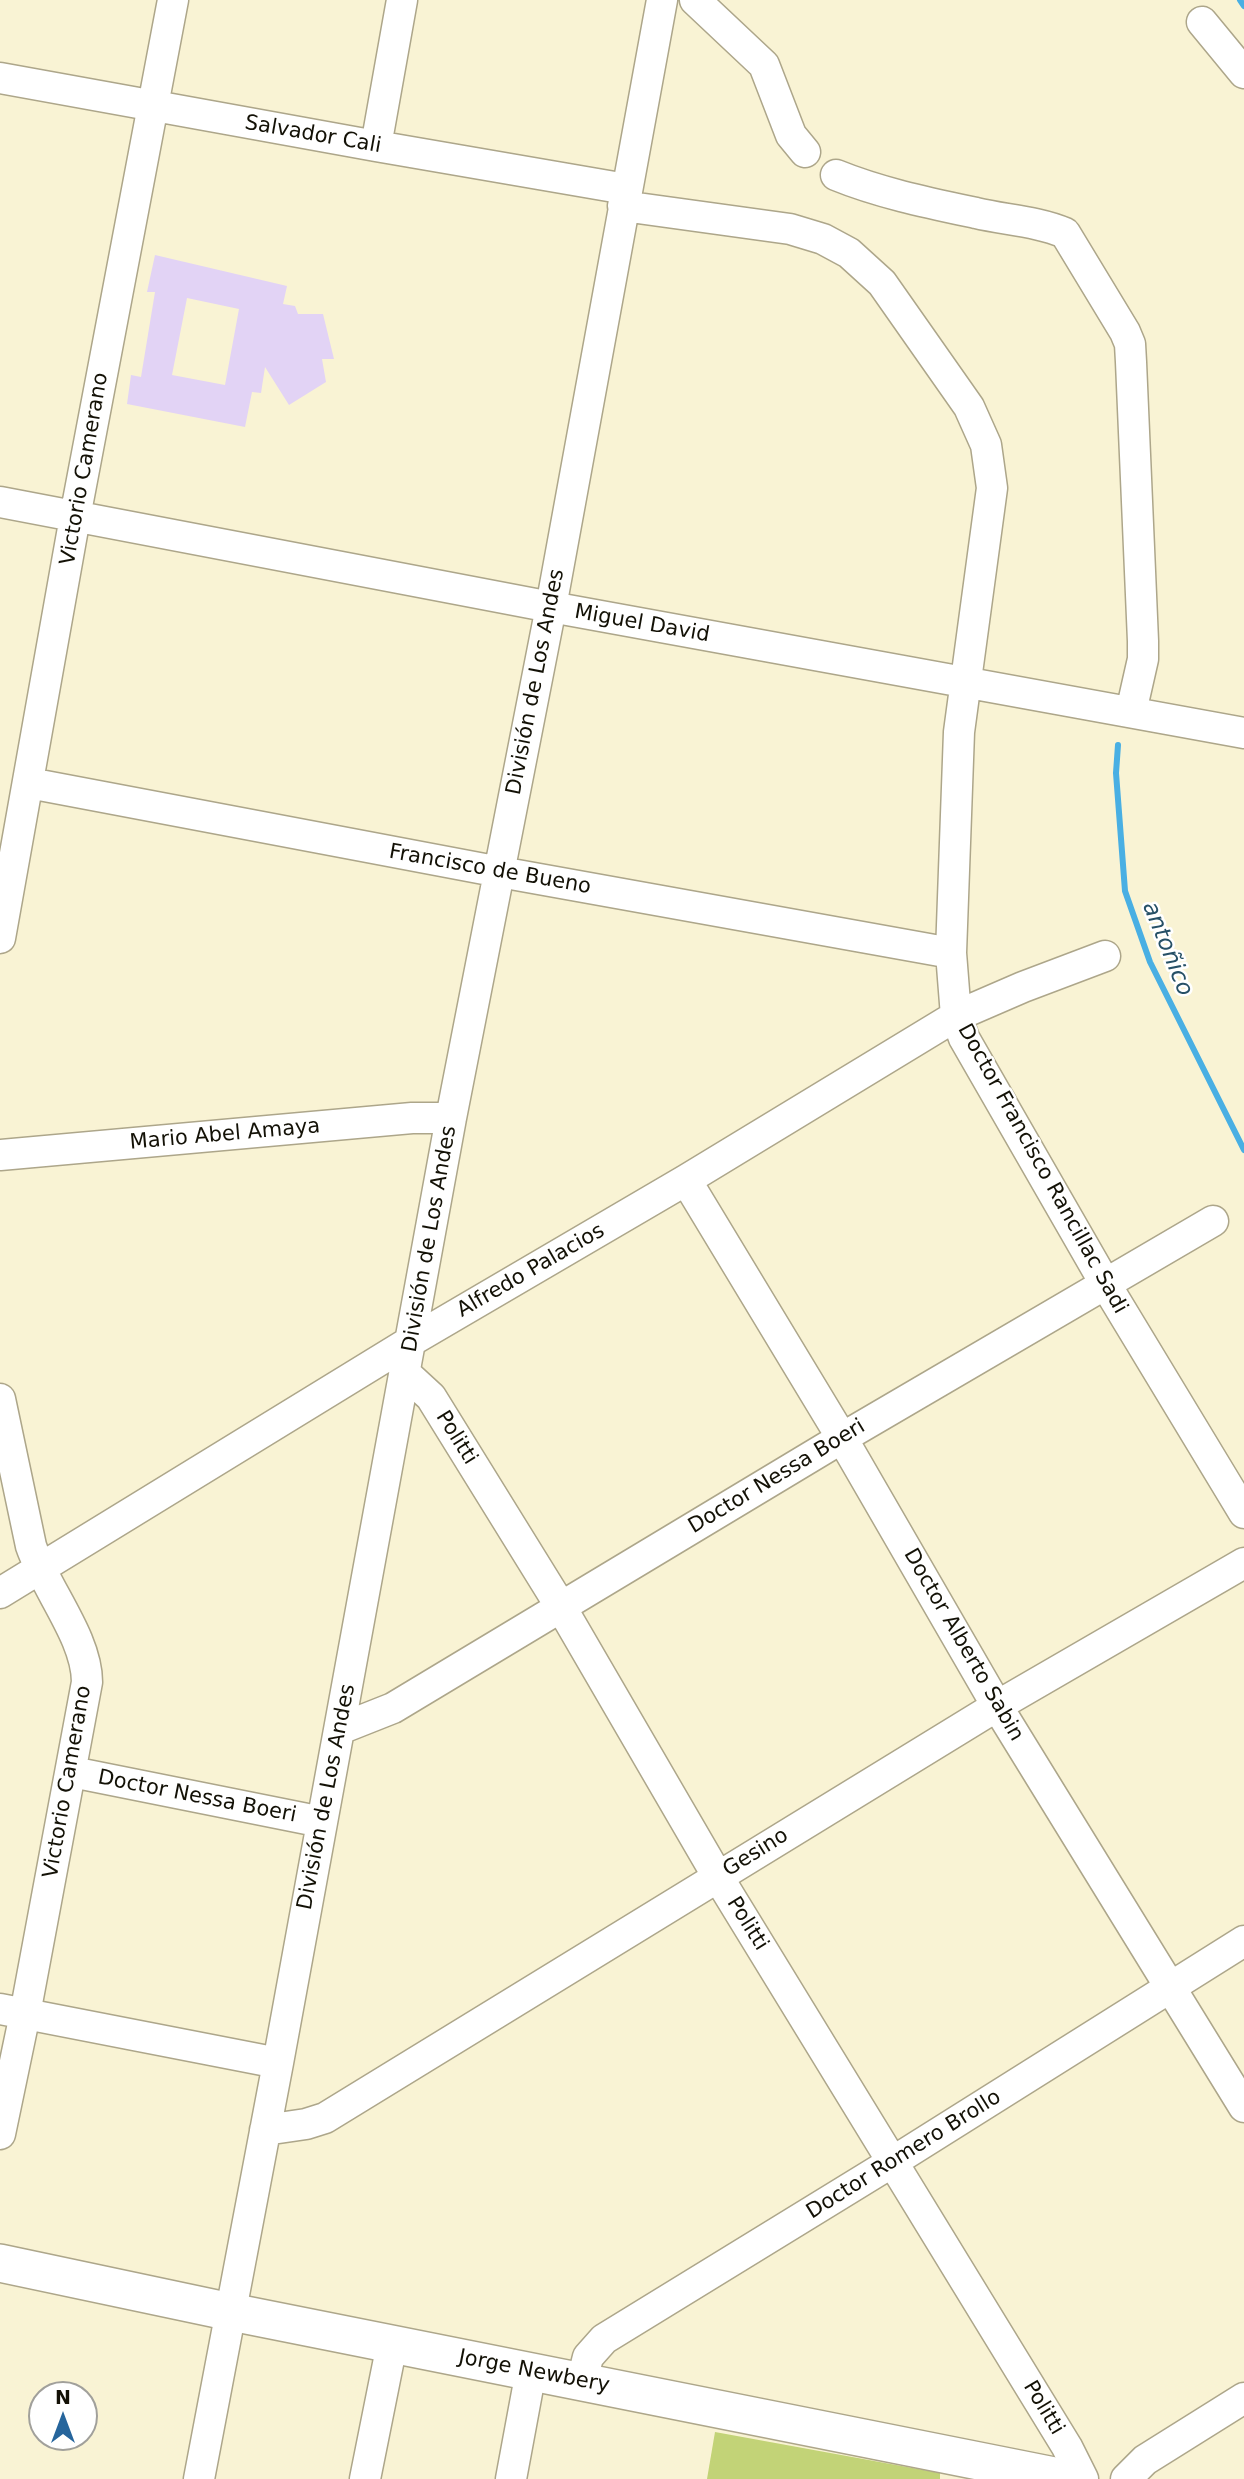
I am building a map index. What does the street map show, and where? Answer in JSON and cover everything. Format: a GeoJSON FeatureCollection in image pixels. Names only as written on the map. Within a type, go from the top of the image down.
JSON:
{"type":"FeatureCollection","features":[{"type":"Feature","properties":{"kind":"main road","name":"Jorge Newbery"},"geometry":{"type":"LineString","coordinates":[[0,2263],[231,2312],[582,2381],[980,2471],[1069,2479]]}},
{"type":"Feature","properties":{"kind":"street","name":"Victorio Camerano"},"geometry":{"type":"LineString","coordinates":[[0,938],[11,812],[29,783],[75,517],[173,0]]}},
{"type":"Feature","properties":{"kind":"street"},"geometry":{"type":"LineString","coordinates":[[376,146],[402,0]]}},
{"type":"Feature","properties":{"kind":"street","name":"División de Los Andes"},"geometry":{"type":"LineString","coordinates":[[198,2479],[278,2063],[451,1118],[551,607],[662,0]]}},
{"type":"Feature","properties":{"kind":"street"},"geometry":{"type":"LineString","coordinates":[[695,0],[764,65],[791,135],[805,152]]}},
{"type":"Feature","properties":{"kind":"street"},"geometry":{"type":"LineString","coordinates":[[1202,22],[1244,73]]}},
{"type":"Feature","properties":{"kind":"street","name":"Salvador Cali"},"geometry":{"type":"LineString","coordinates":[[0,78],[376,146],[790,229],[823,239],[849,253]]}},
{"type":"Feature","properties":{"kind":"street"},"geometry":{"type":"LineString","coordinates":[[836,175],[887,191],[1065,233],[1125,332],[1130,344],[1143,640],[1143,659],[1131,712]]}},
{"type":"Feature","properties":{"kind":"street","name":"Doctor Francisco Rancillac Sadi"},"geometry":{"type":"LineString","coordinates":[[849,253],[882,283],[969,407],[986,445],[992,488],[959,732],[951,953],[956,1016],[964,1038],[1105,1285],[1244,1513]]}},
{"type":"Feature","properties":{"kind":"street","name":"Miguel David"},"geometry":{"type":"LineString","coordinates":[[0,502],[551,607],[1244,733]]}},
{"type":"Feature","properties":{"kind":"street","name":"Francisco de Bueno"},"geometry":{"type":"LineString","coordinates":[[29,783],[500,872],[951,953]]}},
{"type":"Feature","properties":{"kind":"street","name":"Alfredo Palacios"},"geometry":{"type":"LineString","coordinates":[[0,1593],[411,1341],[686,1180],[956,1016],[1105,956]]}},
{"type":"Feature","properties":{"kind":"street","name":"Mario Abel Amaya"},"geometry":{"type":"LineString","coordinates":[[0,1155],[412,1118],[451,1118]]}},
{"type":"Feature","properties":{"kind":"street","name":"Doctor Alberto Sabin"},"geometry":{"type":"LineString","coordinates":[[686,1180],[842,1438],[997,1706],[1244,2106]]}},
{"type":"Feature","properties":{"kind":"street","name":"Doctor Nessa Boeri"},"geometry":{"type":"LineString","coordinates":[[340,1729],[393,1708],[842,1438],[1213,1221]]}},
{"type":"Feature","properties":{"kind":"street","name":"Politti"},"geometry":{"type":"LineString","coordinates":[[406,1374],[431,1398],[561,1607],[718,1877],[894,2161],[1067,2447],[1083,2479]]}},
{"type":"Feature","properties":{"kind":"street","name":"Victorio Camerano"},"geometry":{"type":"LineString","coordinates":[[0,1399],[31,1546],[39,1569],[82,1651],[88,1682],[72,1772],[13,2012],[0,2134]]}},
{"type":"Feature","properties":{"kind":"street","name":"Gesino"},"geometry":{"type":"LineString","coordinates":[[265,2130],[306,2124],[325,2118],[997,1706],[1244,1563]]}},
{"type":"Feature","properties":{"kind":"street","name":"Doctor Nessa Boeri"},"geometry":{"type":"LineString","coordinates":[[72,1772],[322,1822]]}},
{"type":"Feature","properties":{"kind":"street","name":"Doctor Romero Brollo"},"geometry":{"type":"LineString","coordinates":[[582,2381],[588,2357],[604,2339],[1244,1941]]}},
{"type":"Feature","properties":{"kind":"street"},"geometry":{"type":"LineString","coordinates":[[13,2012],[278,2063]]}},
{"type":"Feature","properties":{"kind":"street"},"geometry":{"type":"LineString","coordinates":[[365,2479],[392,2344]]}},
{"type":"Feature","properties":{"kind":"street"},"geometry":{"type":"LineString","coordinates":[[511,2479],[531,2371]]}},
{"type":"Feature","properties":{"kind":"street"},"geometry":{"type":"LineString","coordinates":[[1126,2479],[1145,2460],[1244,2398]]}},
{"type":"Feature","properties":{"kind":"green space"},"geometry":{"type":"Polygon","coordinates":[[[715,2432],[940,2473],[940,2479],[707,2479],[715,2432]]]}},
{"type":"Feature","properties":{"kind":"building"},"geometry":{"type":"Polygon","coordinates":[[[155,255],[287,286],[283,304],[295,306],[298,314],[323,314],[334,359],[322,359],[326,382],[289,405],[265,367],[261,393],[252,392],[245,427],[127,404],[131,375],[141,377],[155,292],[147,292],[155,255]],[[187,298],[172,375],[225,385],[239,309],[187,298]]]}},
{"type":"Feature","properties":{"kind":"waterway"},"geometry":{"type":"LineString","coordinates":[[1240,0],[1244,6]]}},
{"type":"Feature","properties":{"kind":"waterway","name":"antoñico"},"geometry":{"type":"LineString","coordinates":[[1118,745],[1116,773],[1125,891],[1150,962],[1244,1150]]}}]}
